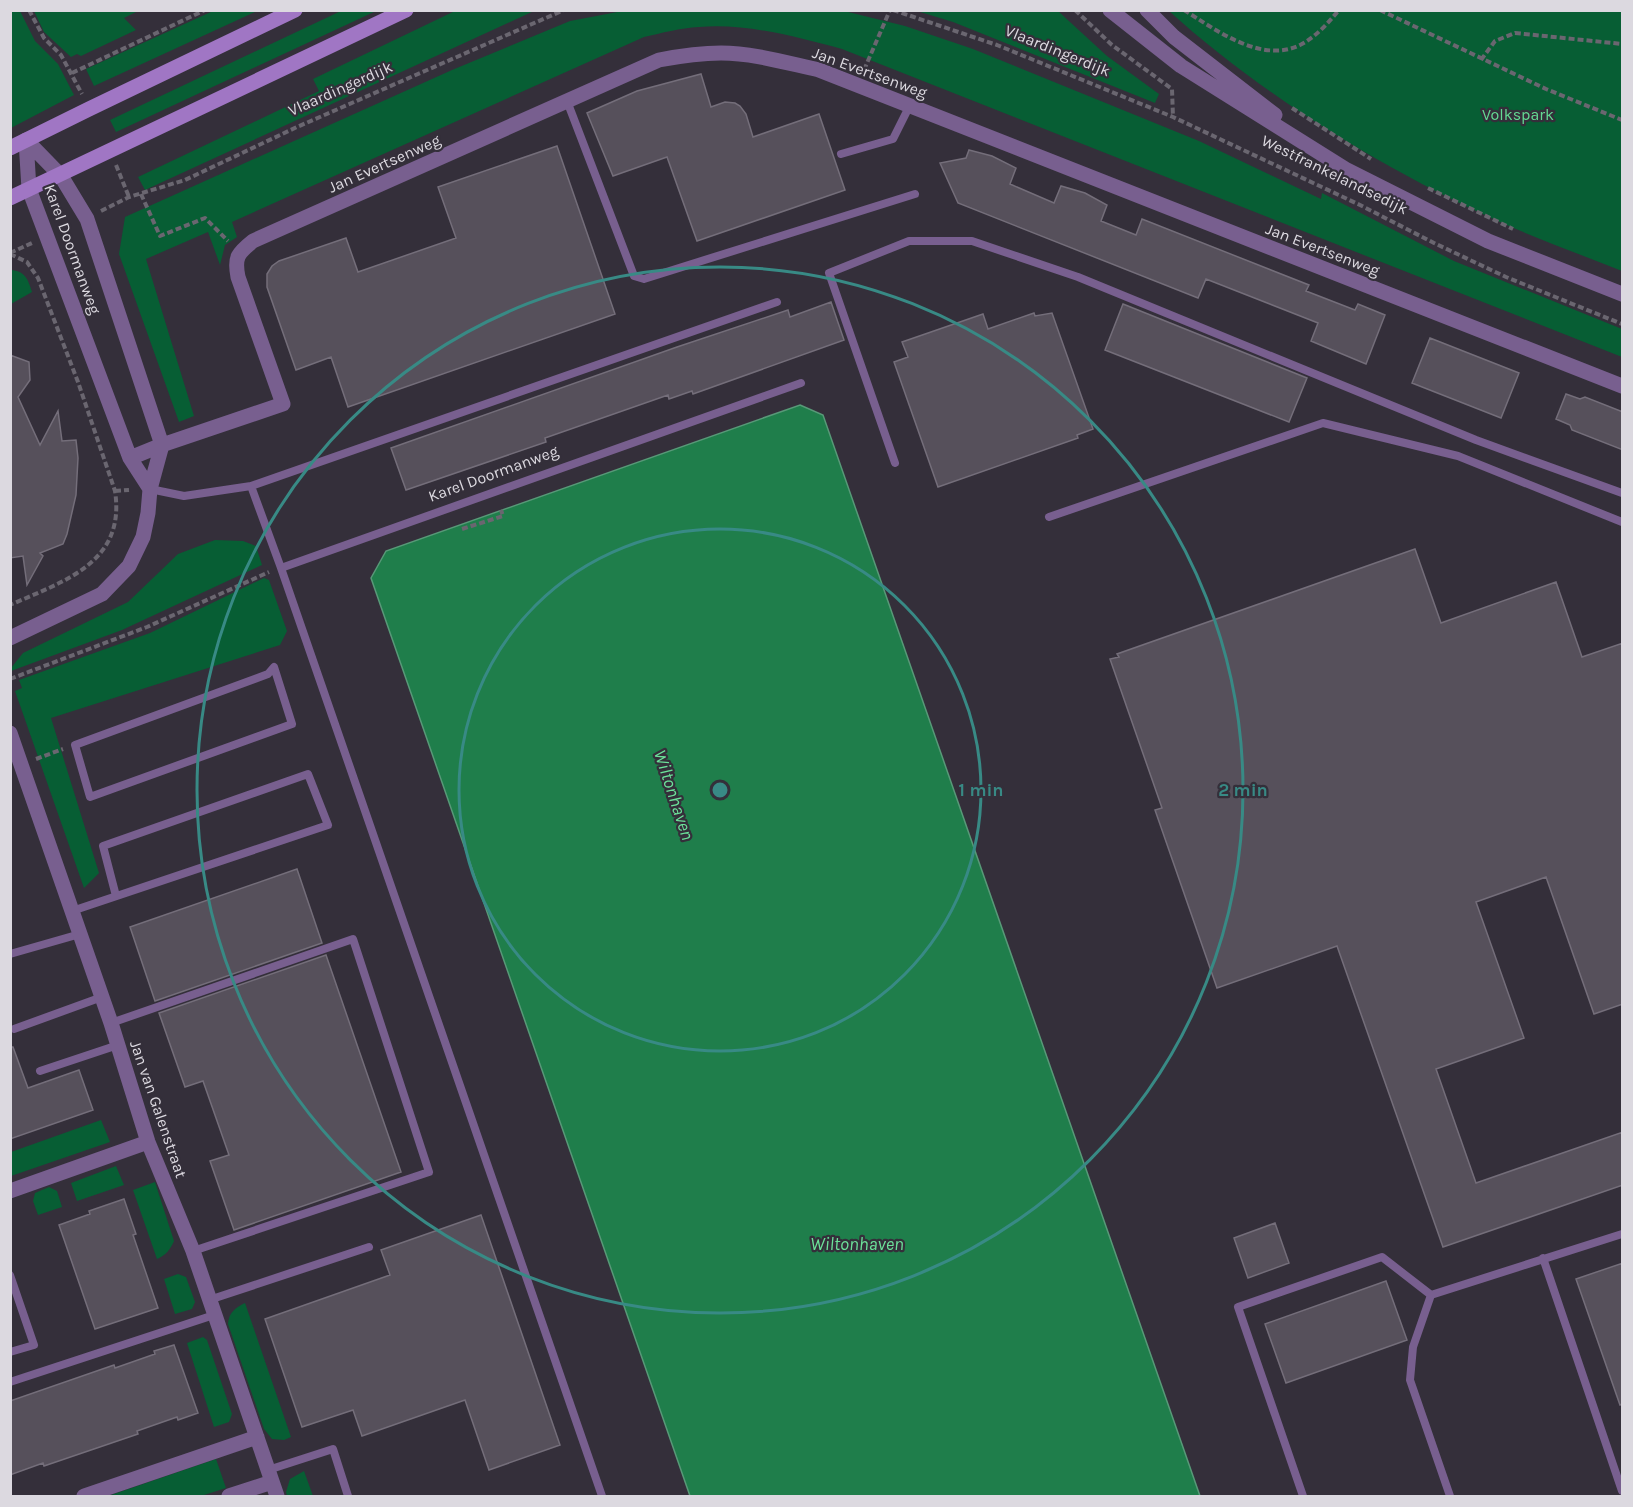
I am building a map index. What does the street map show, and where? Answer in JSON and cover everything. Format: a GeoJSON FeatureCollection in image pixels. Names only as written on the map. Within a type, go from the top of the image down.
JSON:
{"type":"FeatureCollection","features":[{"type":"Feature","properties":{"kind":"main road"},"geometry":{"type":"LineString","coordinates":[[10,148],[295,10]]}},
{"type":"Feature","properties":{"kind":"main road"},"geometry":{"type":"LineString","coordinates":[[10,198],[61,176],[406,10]]}},
{"type":"Feature","properties":{"kind":"street","name":"Westfrankelandsedijk"},"geometry":{"type":"LineString","coordinates":[[1110,10],[1181,66],[1347,170],[1488,241],[1623,294]]}},
{"type":"Feature","properties":{"kind":"street","name":"Westfrankelandsedijk"},"geometry":{"type":"LineString","coordinates":[[1147,10],[1174,37],[1347,170]]}},
{"type":"Feature","properties":{"kind":"street","name":"Jan Evertsenweg"},"geometry":{"type":"LineString","coordinates":[[239,252],[253,241],[659,60],[723,53],[770,59],[819,70],[1623,386]]}},
{"type":"Feature","properties":{"kind":"street","name":"Karel Doormanweg"},"geometry":{"type":"LineString","coordinates":[[26,140],[61,176],[87,219],[162,445]]}},
{"type":"Feature","properties":{"kind":"street","name":"Karel Doormanweg"},"geometry":{"type":"LineString","coordinates":[[26,140],[29,189],[130,458],[150,489]]}},
{"type":"Feature","properties":{"kind":"street"},"geometry":{"type":"LineString","coordinates":[[130,458],[283,404],[238,277],[236,265],[239,252]]}},
{"type":"Feature","properties":{"kind":"street"},"geometry":{"type":"LineString","coordinates":[[10,638],[102,594],[129,566],[142,537],[148,513],[150,489],[162,445]]}},
{"type":"Feature","properties":{"kind":"street","name":"Jan van Galenstraat"},"geometry":{"type":"LineString","coordinates":[[10,733],[111,1023],[148,1142],[193,1251],[272,1483]]}},
{"type":"Feature","properties":{"kind":"street"},"geometry":{"type":"LineString","coordinates":[[10,1191],[148,1142]]}},
{"type":"Feature","properties":{"kind":"street"},"geometry":{"type":"LineString","coordinates":[[84,1497],[256,1437]]}},
{"type":"Feature","properties":{"kind":"street"},"geometry":{"type":"LineString","coordinates":[[230,1497],[272,1483]]}},
{"type":"Feature","properties":{"kind":"lane"},"geometry":{"type":"LineString","coordinates":[[567,101],[634,276],[644,279],[915,194]]}},
{"type":"Feature","properties":{"kind":"lane"},"geometry":{"type":"LineString","coordinates":[[841,154],[893,139],[910,105]]}},
{"type":"Feature","properties":{"kind":"lane"},"geometry":{"type":"LineString","coordinates":[[894,463],[829,273],[909,241],[972,241],[1078,277],[1476,440],[1623,493]]}},
{"type":"Feature","properties":{"kind":"lane"},"geometry":{"type":"LineString","coordinates":[[150,489],[184,495],[251,486],[777,302]]}},
{"type":"Feature","properties":{"kind":"lane","name":"Karel Doormanweg"},"geometry":{"type":"LineString","coordinates":[[281,568],[801,383]]}},
{"type":"Feature","properties":{"kind":"lane"},"geometry":{"type":"LineString","coordinates":[[1049,517],[1323,423],[1458,456],[1623,522]]}},
{"type":"Feature","properties":{"kind":"lane"},"geometry":{"type":"LineString","coordinates":[[251,486],[602,1497]]}},
{"type":"Feature","properties":{"kind":"lane"},"geometry":{"type":"LineString","coordinates":[[274,668],[292,724],[90,797],[75,745],[268,674],[274,668]]}},
{"type":"Feature","properties":{"kind":"lane"},"geometry":{"type":"LineString","coordinates":[[72,911],[328,825],[308,774],[103,846],[116,896]]}},
{"type":"Feature","properties":{"kind":"lane"},"geometry":{"type":"LineString","coordinates":[[10,954],[80,934]]}},
{"type":"Feature","properties":{"kind":"lane"},"geometry":{"type":"LineString","coordinates":[[111,1023],[353,939],[429,1172],[193,1251]]}},
{"type":"Feature","properties":{"kind":"lane"},"geometry":{"type":"LineString","coordinates":[[14,1029],[102,997]]}},
{"type":"Feature","properties":{"kind":"lane"},"geometry":{"type":"LineString","coordinates":[[39,1071],[118,1045]]}},
{"type":"Feature","properties":{"kind":"lane"},"geometry":{"type":"LineString","coordinates":[[1431,1295],[1623,1234]]}},
{"type":"Feature","properties":{"kind":"lane"},"geometry":{"type":"LineString","coordinates":[[209,1300],[369,1247]]}},
{"type":"Feature","properties":{"kind":"lane"},"geometry":{"type":"LineString","coordinates":[[1303,1497],[1238,1307],[1382,1257],[1431,1295]]}},
{"type":"Feature","properties":{"kind":"lane"},"geometry":{"type":"LineString","coordinates":[[1543,1258],[1623,1491]]}},
{"type":"Feature","properties":{"kind":"lane"},"geometry":{"type":"LineString","coordinates":[[10,1275],[34,1345],[10,1352]]}},
{"type":"Feature","properties":{"kind":"lane"},"geometry":{"type":"LineString","coordinates":[[1431,1295],[1413,1347],[1410,1380],[1450,1497]]}},
{"type":"Feature","properties":{"kind":"lane"},"geometry":{"type":"LineString","coordinates":[[10,1382],[214,1315]]}},
{"type":"Feature","properties":{"kind":"lane"},"geometry":{"type":"LineString","coordinates":[[272,1483],[333,1449],[348,1497]]}},
{"type":"Feature","properties":{"kind":"path"},"geometry":{"type":"LineString","coordinates":[[29,10],[44,38],[61,55],[72,73],[205,10]]}},
{"type":"Feature","properties":{"kind":"path"},"geometry":{"type":"LineString","coordinates":[[190,10],[193,16]]}},
{"type":"Feature","properties":{"kind":"path","name":"Vlaardingerdijk"},"geometry":{"type":"LineString","coordinates":[[129,197],[184,180],[307,122],[564,10]]}},
{"type":"Feature","properties":{"kind":"path"},"geometry":{"type":"LineString","coordinates":[[857,85],[891,10]]}},
{"type":"Feature","properties":{"kind":"path","name":"Vlaardingerdijk"},"geometry":{"type":"LineString","coordinates":[[891,10],[997,45],[1173,117]]}},
{"type":"Feature","properties":{"kind":"path"},"geometry":{"type":"LineString","coordinates":[[1075,10],[1112,45],[1172,89],[1173,117]]}},
{"type":"Feature","properties":{"kind":"path"},"geometry":{"type":"LineString","coordinates":[[1184,10],[1233,41],[1270,50],[1288,50],[1303,44],[1324,28],[1339,10]]}},
{"type":"Feature","properties":{"kind":"path"},"geometry":{"type":"LineString","coordinates":[[1380,10],[1546,89],[1623,120]]}},
{"type":"Feature","properties":{"kind":"path"},"geometry":{"type":"LineString","coordinates":[[1482,60],[1495,41],[1515,33],[1623,44]]}},
{"type":"Feature","properties":{"kind":"path","name":"Westfrankelandsedijk"},"geometry":{"type":"LineString","coordinates":[[1291,107],[1374,161]]}},
{"type":"Feature","properties":{"kind":"path","name":"Westfrankelandsedijk"},"geometry":{"type":"LineString","coordinates":[[1173,117],[1506,277],[1623,324]]}},
{"type":"Feature","properties":{"kind":"path","name":"Westfrankelandsedijk"},"geometry":{"type":"LineString","coordinates":[[1425,186],[1517,231]]}},
{"type":"Feature","properties":{"kind":"path"},"geometry":{"type":"LineString","coordinates":[[141,194],[160,236],[205,218],[239,252]]}},
{"type":"Feature","properties":{"kind":"path"},"geometry":{"type":"LineString","coordinates":[[10,254],[27,262],[38,278],[93,426],[115,491],[118,507],[116,522],[103,552],[81,571],[10,604]]}},
{"type":"Feature","properties":{"kind":"path"},"geometry":{"type":"LineString","coordinates":[[462,529],[502,516],[501,510]]}},
{"type":"Feature","properties":{"kind":"path"},"geometry":{"type":"LineString","coordinates":[[10,679],[147,627],[265,573],[281,568]]}},
{"type":"Feature","properties":{"kind":"path"},"geometry":{"type":"LineString","coordinates":[[21,765],[75,745]]}},
{"type":"Feature","properties":{"kind":"green space"},"geometry":{"type":"Polygon","coordinates":[[[11,10],[20,11],[35,41],[58,64],[74,95],[11,128],[11,10]]]}},
{"type":"Feature","properties":{"kind":"green space"},"geometry":{"type":"Polygon","coordinates":[[[343,10],[376,11],[116,132],[110,120],[343,10]]]}},
{"type":"Feature","properties":{"kind":"green space"},"geometry":{"type":"Polygon","coordinates":[[[457,10],[534,11],[145,190],[138,177],[319,91],[313,79],[457,10]]]}},
{"type":"Feature","properties":{"kind":"green space"},"geometry":{"type":"Polygon","coordinates":[[[628,10],[840,10],[905,26],[973,49],[1199,141],[1321,199],[1322,193],[1454,261],[1622,329],[1622,357],[842,49],[753,29],[717,26],[678,30],[644,37],[232,222],[237,237],[225,245],[220,265],[208,232],[146,259],[194,416],[179,422],[119,254],[125,217],[452,70],[570,21],[628,10]]]}},
{"type":"Feature","properties":{"kind":"green space"},"geometry":{"type":"Polygon","coordinates":[[[34,11],[138,11],[124,18],[136,30],[81,56],[77,54],[71,57],[44,32],[34,11]]]}},
{"type":"Feature","properties":{"kind":"green space"},"geometry":{"type":"Polygon","coordinates":[[[213,11],[257,11],[94,86],[86,69],[213,11]]]}},
{"type":"Feature","properties":{"kind":"green space"},"geometry":{"type":"Polygon","coordinates":[[[917,11],[1058,11],[1107,56],[1159,94],[1155,103],[953,22],[917,11]]]}},
{"type":"Feature","properties":{"kind":"green space","name":"Volkspark"},"geometry":{"type":"Polygon","coordinates":[[[1169,11],[1622,11],[1622,271],[1516,229],[1379,160],[1334,134],[1247,75],[1169,11]]]}},
{"type":"Feature","properties":{"kind":"green space"},"geometry":{"type":"Polygon","coordinates":[[[11,270],[25,276],[32,292],[11,304],[11,270]]]}},
{"type":"Feature","properties":{"kind":"green space"},"geometry":{"type":"Polygon","coordinates":[[[215,540],[243,541],[256,546],[262,565],[122,630],[11,671],[23,653],[128,602],[178,554],[215,540]]]}},
{"type":"Feature","properties":{"kind":"green space"},"geometry":{"type":"Polygon","coordinates":[[[264,578],[269,580],[287,631],[280,645],[51,718],[99,873],[84,888],[15,691],[22,688],[19,680],[150,633],[264,578]]]}},
{"type":"Feature","properties":{"kind":"green space"},"geometry":{"type":"Polygon","coordinates":[[[101,1120],[110,1142],[11,1176],[11,1152],[101,1120]]]}},
{"type":"Feature","properties":{"kind":"green space"},"geometry":{"type":"Polygon","coordinates":[[[116,1166],[124,1185],[77,1201],[71,1183],[116,1166]]]}},
{"type":"Feature","properties":{"kind":"green space"},"geometry":{"type":"Polygon","coordinates":[[[155,1182],[174,1241],[167,1252],[157,1259],[133,1190],[155,1182]]]}},
{"type":"Feature","properties":{"kind":"green space"},"geometry":{"type":"Polygon","coordinates":[[[49,1187],[57,1191],[62,1207],[38,1215],[33,1201],[35,1193],[49,1187]]]}},
{"type":"Feature","properties":{"kind":"green space"},"geometry":{"type":"Polygon","coordinates":[[[178,1274],[186,1277],[195,1302],[192,1309],[175,1314],[164,1279],[178,1274]]]}},
{"type":"Feature","properties":{"kind":"green space"},"geometry":{"type":"Polygon","coordinates":[[[245,1303],[291,1437],[284,1440],[272,1439],[264,1429],[228,1324],[233,1311],[245,1303]]]}},
{"type":"Feature","properties":{"kind":"green space"},"geometry":{"type":"Polygon","coordinates":[[[203,1337],[207,1340],[232,1414],[229,1422],[214,1427],[187,1343],[203,1337]]]}},
{"type":"Feature","properties":{"kind":"green space"},"geometry":{"type":"Polygon","coordinates":[[[216,1459],[226,1488],[201,1496],[108,1496],[216,1459]]]}},
{"type":"Feature","properties":{"kind":"green space"},"geometry":{"type":"Polygon","coordinates":[[[304,1471],[313,1496],[287,1496],[290,1479],[304,1471]]]}},
{"type":"Feature","properties":{"kind":"water","name":"Wiltonhaven"},"geometry":{"type":"Polygon","coordinates":[[[800,405],[823,415],[1200,1496],[690,1496],[371,578],[386,551],[800,405]]]}},
{"type":"Feature","properties":{"kind":"building"},"geometry":{"type":"Polygon","coordinates":[[[701,74],[711,107],[725,102],[740,106],[746,114],[753,137],[819,114],[845,190],[697,241],[667,157],[613,176],[587,113],[637,91],[701,74]]]}},
{"type":"Feature","properties":{"kind":"building"},"geometry":{"type":"Polygon","coordinates":[[[557,146],[615,314],[348,407],[331,357],[296,370],[267,287],[267,274],[272,266],[279,261],[346,238],[358,272],[456,238],[438,187],[557,146]]]}},
{"type":"Feature","properties":{"kind":"building"},"geometry":{"type":"Polygon","coordinates":[[[969,150],[992,156],[1016,168],[1010,184],[1054,203],[1061,186],[1085,193],[1107,205],[1101,221],[1136,235],[1142,219],[1309,285],[1306,291],[1355,310],[1358,304],[1385,315],[1366,364],[1311,341],[1318,323],[1206,279],[1198,298],[958,203],[940,163],[966,158],[969,150]]]}},
{"type":"Feature","properties":{"kind":"building"},"geometry":{"type":"Polygon","coordinates":[[[831,302],[844,340],[693,394],[692,391],[669,399],[668,395],[545,438],[546,442],[406,490],[391,448],[788,310],[790,317],[831,302]]]}},
{"type":"Feature","properties":{"kind":"building"},"geometry":{"type":"Polygon","coordinates":[[[1123,304],[1307,378],[1289,422],[1105,350],[1123,304]]]}},
{"type":"Feature","properties":{"kind":"building"},"geometry":{"type":"Polygon","coordinates":[[[1034,313],[1035,316],[1052,313],[1093,429],[1077,435],[1078,438],[938,487],[894,362],[908,357],[902,342],[983,314],[988,329],[1034,313]]]}},
{"type":"Feature","properties":{"kind":"building"},"geometry":{"type":"Polygon","coordinates":[[[1430,338],[1519,373],[1501,418],[1412,383],[1430,338]]]}},
{"type":"Feature","properties":{"kind":"building"},"geometry":{"type":"Polygon","coordinates":[[[10,355],[29,362],[30,380],[18,397],[40,445],[58,411],[62,441],[76,440],[78,458],[76,495],[63,544],[40,553],[43,556],[27,585],[23,556],[10,558],[10,355]]]}},
{"type":"Feature","properties":{"kind":"building"},"geometry":{"type":"Polygon","coordinates":[[[1566,394],[1580,399],[1585,397],[1623,412],[1623,450],[1572,430],[1570,425],[1556,419],[1566,394]]]}},
{"type":"Feature","properties":{"kind":"building"},"geometry":{"type":"Polygon","coordinates":[[[1415,549],[1441,623],[1556,582],[1582,657],[1623,643],[1623,1004],[1594,1014],[1546,877],[1476,902],[1524,1038],[1436,1069],[1476,1183],[1623,1132],[1623,1185],[1443,1247],[1337,946],[1217,988],[1155,810],[1162,808],[1110,659],[1119,657],[1117,654],[1415,549]]]}},
{"type":"Feature","properties":{"kind":"building"},"geometry":{"type":"Polygon","coordinates":[[[297,869],[322,943],[155,1001],[130,927],[297,869]]]}},
{"type":"Feature","properties":{"kind":"building"},"geometry":{"type":"Polygon","coordinates":[[[326,955],[401,1172],[234,1230],[210,1161],[229,1155],[203,1081],[185,1087],[159,1013],[326,955]]]}},
{"type":"Feature","properties":{"kind":"building"},"geometry":{"type":"Polygon","coordinates":[[[10,1047],[13,1047],[28,1088],[79,1070],[93,1110],[10,1139],[10,1047]]]}},
{"type":"Feature","properties":{"kind":"building"},"geometry":{"type":"Polygon","coordinates":[[[124,1199],[136,1234],[133,1235],[158,1308],[95,1329],[59,1225],[90,1214],[89,1211],[124,1199]]]}},
{"type":"Feature","properties":{"kind":"building"},"geometry":{"type":"Polygon","coordinates":[[[481,1215],[560,1445],[489,1470],[465,1400],[362,1436],[353,1410],[302,1427],[265,1319],[390,1275],[381,1250],[481,1215]]]}},
{"type":"Feature","properties":{"kind":"building"},"geometry":{"type":"Polygon","coordinates":[[[1275,1223],[1289,1263],[1248,1278],[1234,1238],[1275,1223]]]}},
{"type":"Feature","properties":{"kind":"building"},"geometry":{"type":"Polygon","coordinates":[[[1623,1263],[1623,1404],[1620,1405],[1576,1279],[1623,1263]]]}},
{"type":"Feature","properties":{"kind":"building"},"geometry":{"type":"Polygon","coordinates":[[[1386,1281],[1407,1340],[1286,1383],[1265,1324],[1386,1281]]]}},
{"type":"Feature","properties":{"kind":"building"},"geometry":{"type":"Polygon","coordinates":[[[174,1345],[198,1413],[178,1420],[177,1417],[137,1431],[138,1434],[44,1466],[43,1463],[10,1475],[10,1401],[114,1365],[115,1368],[174,1345]]]}}]}
